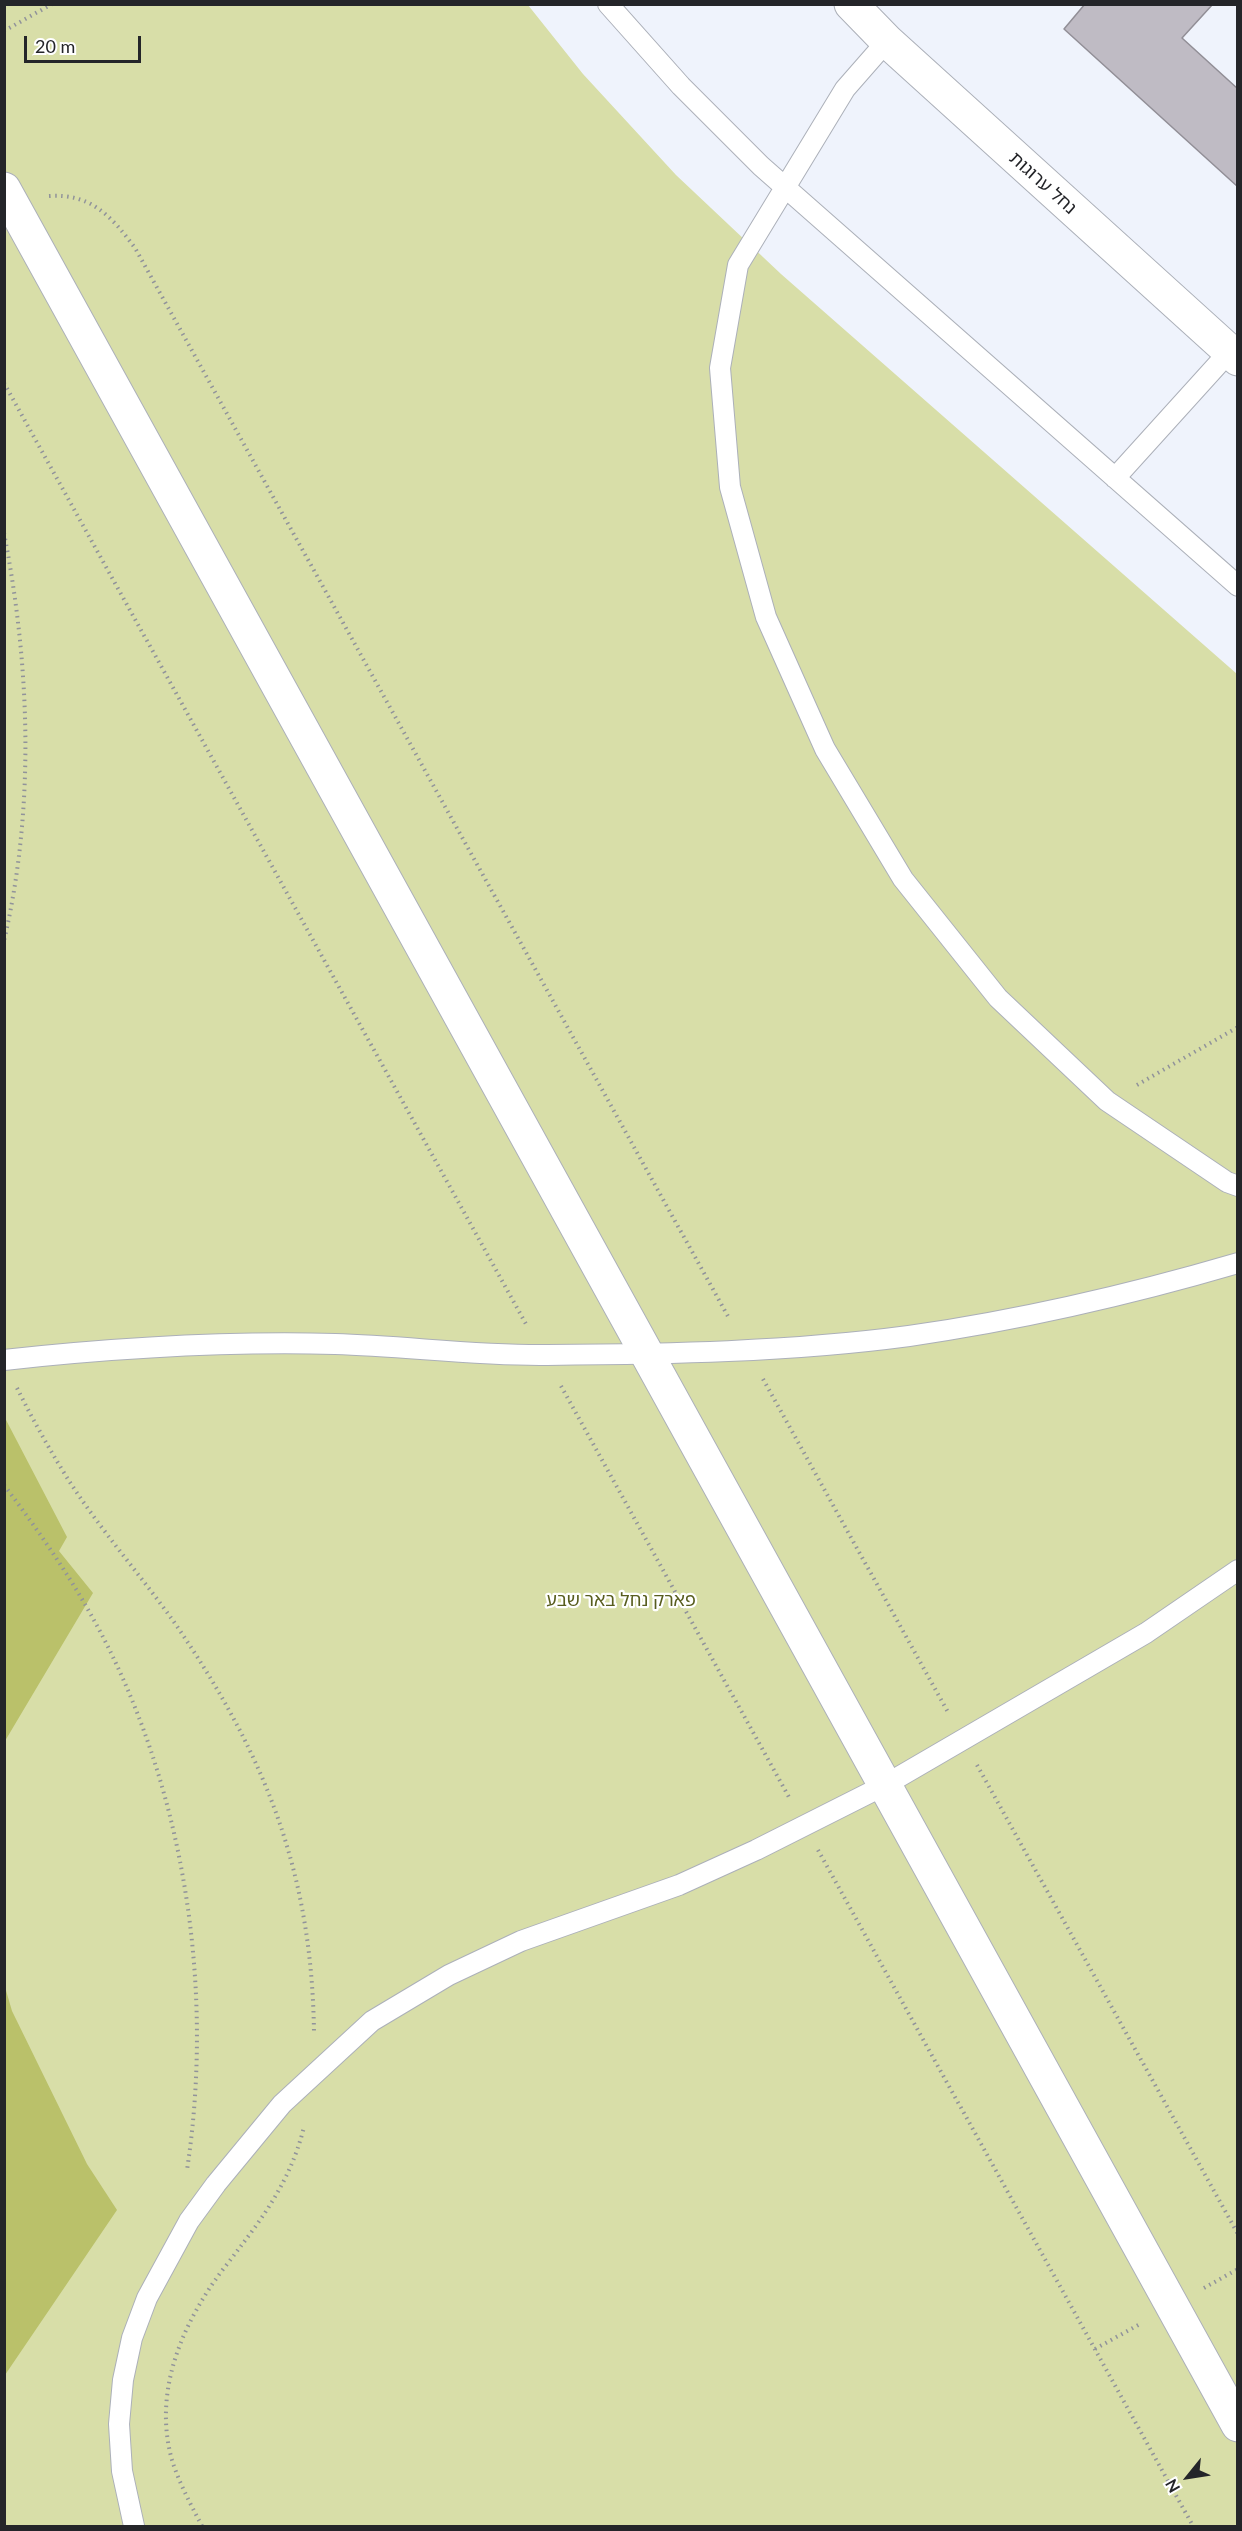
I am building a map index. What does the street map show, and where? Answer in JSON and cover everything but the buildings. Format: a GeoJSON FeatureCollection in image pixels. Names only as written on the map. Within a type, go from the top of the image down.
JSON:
{"type":"FeatureCollection","features":[{"type":"Feature","properties":{"kind":"street","name":"נחל ערוגות"},"geometry":{"type":"LineString","coordinates":[[851,4],[886,41],[1233,355]]}},
{"type":"Feature","properties":{"kind":"street"},"geometry":{"type":"LineString","coordinates":[[8,197],[1238,2425]]}},
{"type":"Feature","properties":{"kind":"lane"},"geometry":{"type":"LineString","coordinates":[[608,4],[681,86],[784,186],[1238,586]]}},
{"type":"Feature","properties":{"kind":"lane"},"geometry":{"type":"LineString","coordinates":[[886,41],[845,89],[738,265],[720,368],[730,487],[766,617],[825,749],[903,879],[998,998],[1107,1101],[1227,1182],[1238,1186]]}},
{"type":"Feature","properties":{"kind":"lane"},"geometry":{"type":"LineString","coordinates":[[1115,478],[1233,355]]}},
{"type":"Feature","properties":{"kind":"lane"},"geometry":{"type":"LineString","coordinates":[[5,1360],[121,1348],[229,1343],[338,1344],[447,1352],[543,1355],[646,1354],[789,1348],[907,1336],[1027,1317],[1151,1289],[1238,1263]]}},
{"type":"Feature","properties":{"kind":"lane"},"geometry":{"type":"LineString","coordinates":[[134,2526],[122,2471],[119,2424],[127,2359],[147,2298],[189,2221],[216,2184],[282,2104],[372,2021],[449,1976],[521,1941],[679,1885],[756,1850],[885,1785],[1146,1633],[1238,1570]]}},
{"type":"Feature","properties":{"kind":"path"},"geometry":{"type":"LineString","coordinates":[[4,31],[52,4]]}},
{"type":"Feature","properties":{"kind":"path"},"geometry":{"type":"LineString","coordinates":[[8,197],[63,195],[90,202],[114,220],[135,248],[1238,2234]]}},
{"type":"Feature","properties":{"kind":"path"},"geometry":{"type":"LineString","coordinates":[[4,383],[1193,2526]]}},
{"type":"Feature","properties":{"kind":"path"},"geometry":{"type":"LineString","coordinates":[[4,533],[14,581],[22,653],[26,724],[24,795],[18,854],[4,941]]}},
{"type":"Feature","properties":{"kind":"path"},"geometry":{"type":"LineString","coordinates":[[1107,1101],[1238,1027]]}},
{"type":"Feature","properties":{"kind":"path"},"geometry":{"type":"LineString","coordinates":[[5,1360],[38,1428],[67,1477],[202,1665],[231,1713],[262,1773],[285,1836],[300,1897],[314,2012],[312,2074],[307,2115],[299,2147],[272,2205],[219,2275],[195,2313],[178,2348],[169,2379],[165,2408],[172,2460],[202,2526]]}},
{"type":"Feature","properties":{"kind":"path"},"geometry":{"type":"LineString","coordinates":[[4,1485],[51,1549],[103,1638],[142,1728],[170,1818],[188,1907],[196,1996],[195,2083],[186,2178]]}},
{"type":"Feature","properties":{"kind":"green space","name":"פארק נחל באר שבע"},"geometry":{"type":"Polygon","coordinates":[[[5,5],[528,5],[583,74],[676,175],[781,274],[1237,674],[1237,2526],[5,2526],[5,5]]]}},
{"type":"Feature","properties":{"kind":"green space"},"geometry":{"type":"Polygon","coordinates":[[[5,1418],[67,1537],[59,1551],[93,1593],[5,1741],[5,1418]]]}},
{"type":"Feature","properties":{"kind":"green space"},"geometry":{"type":"Polygon","coordinates":[[[5,1987],[12,2011],[87,2164],[117,2210],[5,2375],[5,1987]]]}}]}
